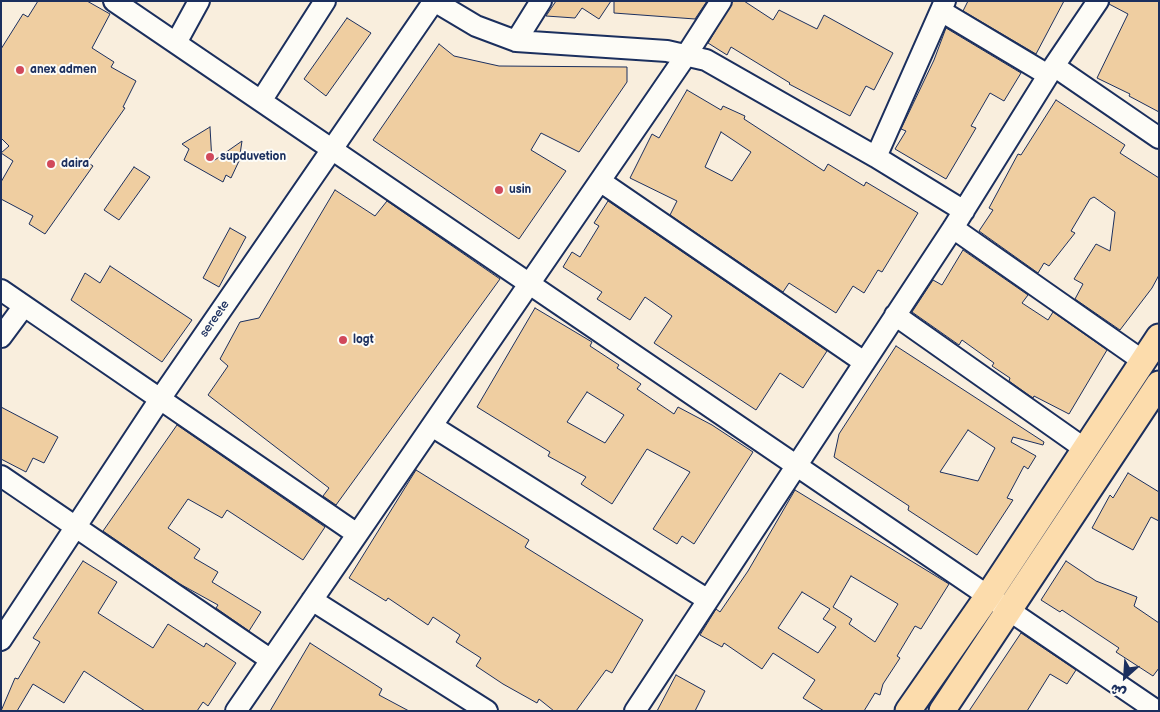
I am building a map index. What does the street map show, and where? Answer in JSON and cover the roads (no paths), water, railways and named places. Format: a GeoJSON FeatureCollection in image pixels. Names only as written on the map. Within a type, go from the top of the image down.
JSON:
{"type":"FeatureCollection","features":[{"type":"Feature","properties":{"kind":"main road"},"geometry":{"type":"LineString","coordinates":[[908,711],[988,596],[1159,337]]}},
{"type":"Feature","properties":{"kind":"main road"},"geometry":{"type":"LineString","coordinates":[[942,711],[1159,384]]}},
{"type":"Feature","properties":{"kind":"street"},"geometry":{"type":"LineString","coordinates":[[114,1],[333,148],[529,284],[1157,711]]}},
{"type":"Feature","properties":{"kind":"street"},"geometry":{"type":"LineString","coordinates":[[176,43],[200,1]]}},
{"type":"Feature","properties":{"kind":"street"},"geometry":{"type":"LineString","coordinates":[[261,101],[325,1]]}},
{"type":"Feature","properties":{"kind":"street"},"geometry":{"type":"LineString","coordinates":[[434,1],[476,26],[516,41],[667,51],[687,54],[724,68],[964,211]]}},
{"type":"Feature","properties":{"kind":"street","name":"sereete"},"geometry":{"type":"LineString","coordinates":[[1,640],[160,399],[434,1]]}},
{"type":"Feature","properties":{"kind":"street"},"geometry":{"type":"LineString","coordinates":[[516,41],[541,1]]}},
{"type":"Feature","properties":{"kind":"street"},"geometry":{"type":"LineString","coordinates":[[236,711],[687,54],[721,1]]}},
{"type":"Feature","properties":{"kind":"street"},"geometry":{"type":"LineString","coordinates":[[635,711],[953,228],[1051,71],[1098,1]]}},
{"type":"Feature","properties":{"kind":"street"},"geometry":{"type":"LineString","coordinates":[[876,157],[943,6],[1159,138]]}},
{"type":"Feature","properties":{"kind":"street"},"geometry":{"type":"LineString","coordinates":[[600,181],[864,362]]}},
{"type":"Feature","properties":{"kind":"street"},"geometry":{"type":"LineString","coordinates":[[953,228],[1143,361]]}},
{"type":"Feature","properties":{"kind":"street"},"geometry":{"type":"LineString","coordinates":[[1,290],[357,534]]}},
{"type":"Feature","properties":{"kind":"street"},"geometry":{"type":"LineString","coordinates":[[1,337],[24,306]]}},
{"type":"Feature","properties":{"kind":"street"},"geometry":{"type":"LineString","coordinates":[[894,315],[1085,449]]}},
{"type":"Feature","properties":{"kind":"street"},"geometry":{"type":"LineString","coordinates":[[432,426],[708,600]]}},
{"type":"Feature","properties":{"kind":"street"},"geometry":{"type":"LineString","coordinates":[[1,476],[271,660]]}},
{"type":"Feature","properties":{"kind":"street"},"geometry":{"type":"LineString","coordinates":[[312,600],[486,711]]}},
{"type":"Feature","properties":{"kind":"place","name":"anex admen"},"geometry":{"type":"Point","coordinates":[20,70]}},
{"type":"Feature","properties":{"kind":"place","name":"supduvetion"},"geometry":{"type":"Point","coordinates":[210,157]}},
{"type":"Feature","properties":{"kind":"place","name":"daira"},"geometry":{"type":"Point","coordinates":[51,164]}},
{"type":"Feature","properties":{"kind":"place","name":"usin"},"geometry":{"type":"Point","coordinates":[499,190]}},
{"type":"Feature","properties":{"kind":"place","name":"logt"},"geometry":{"type":"Point","coordinates":[343,340]}}]}
